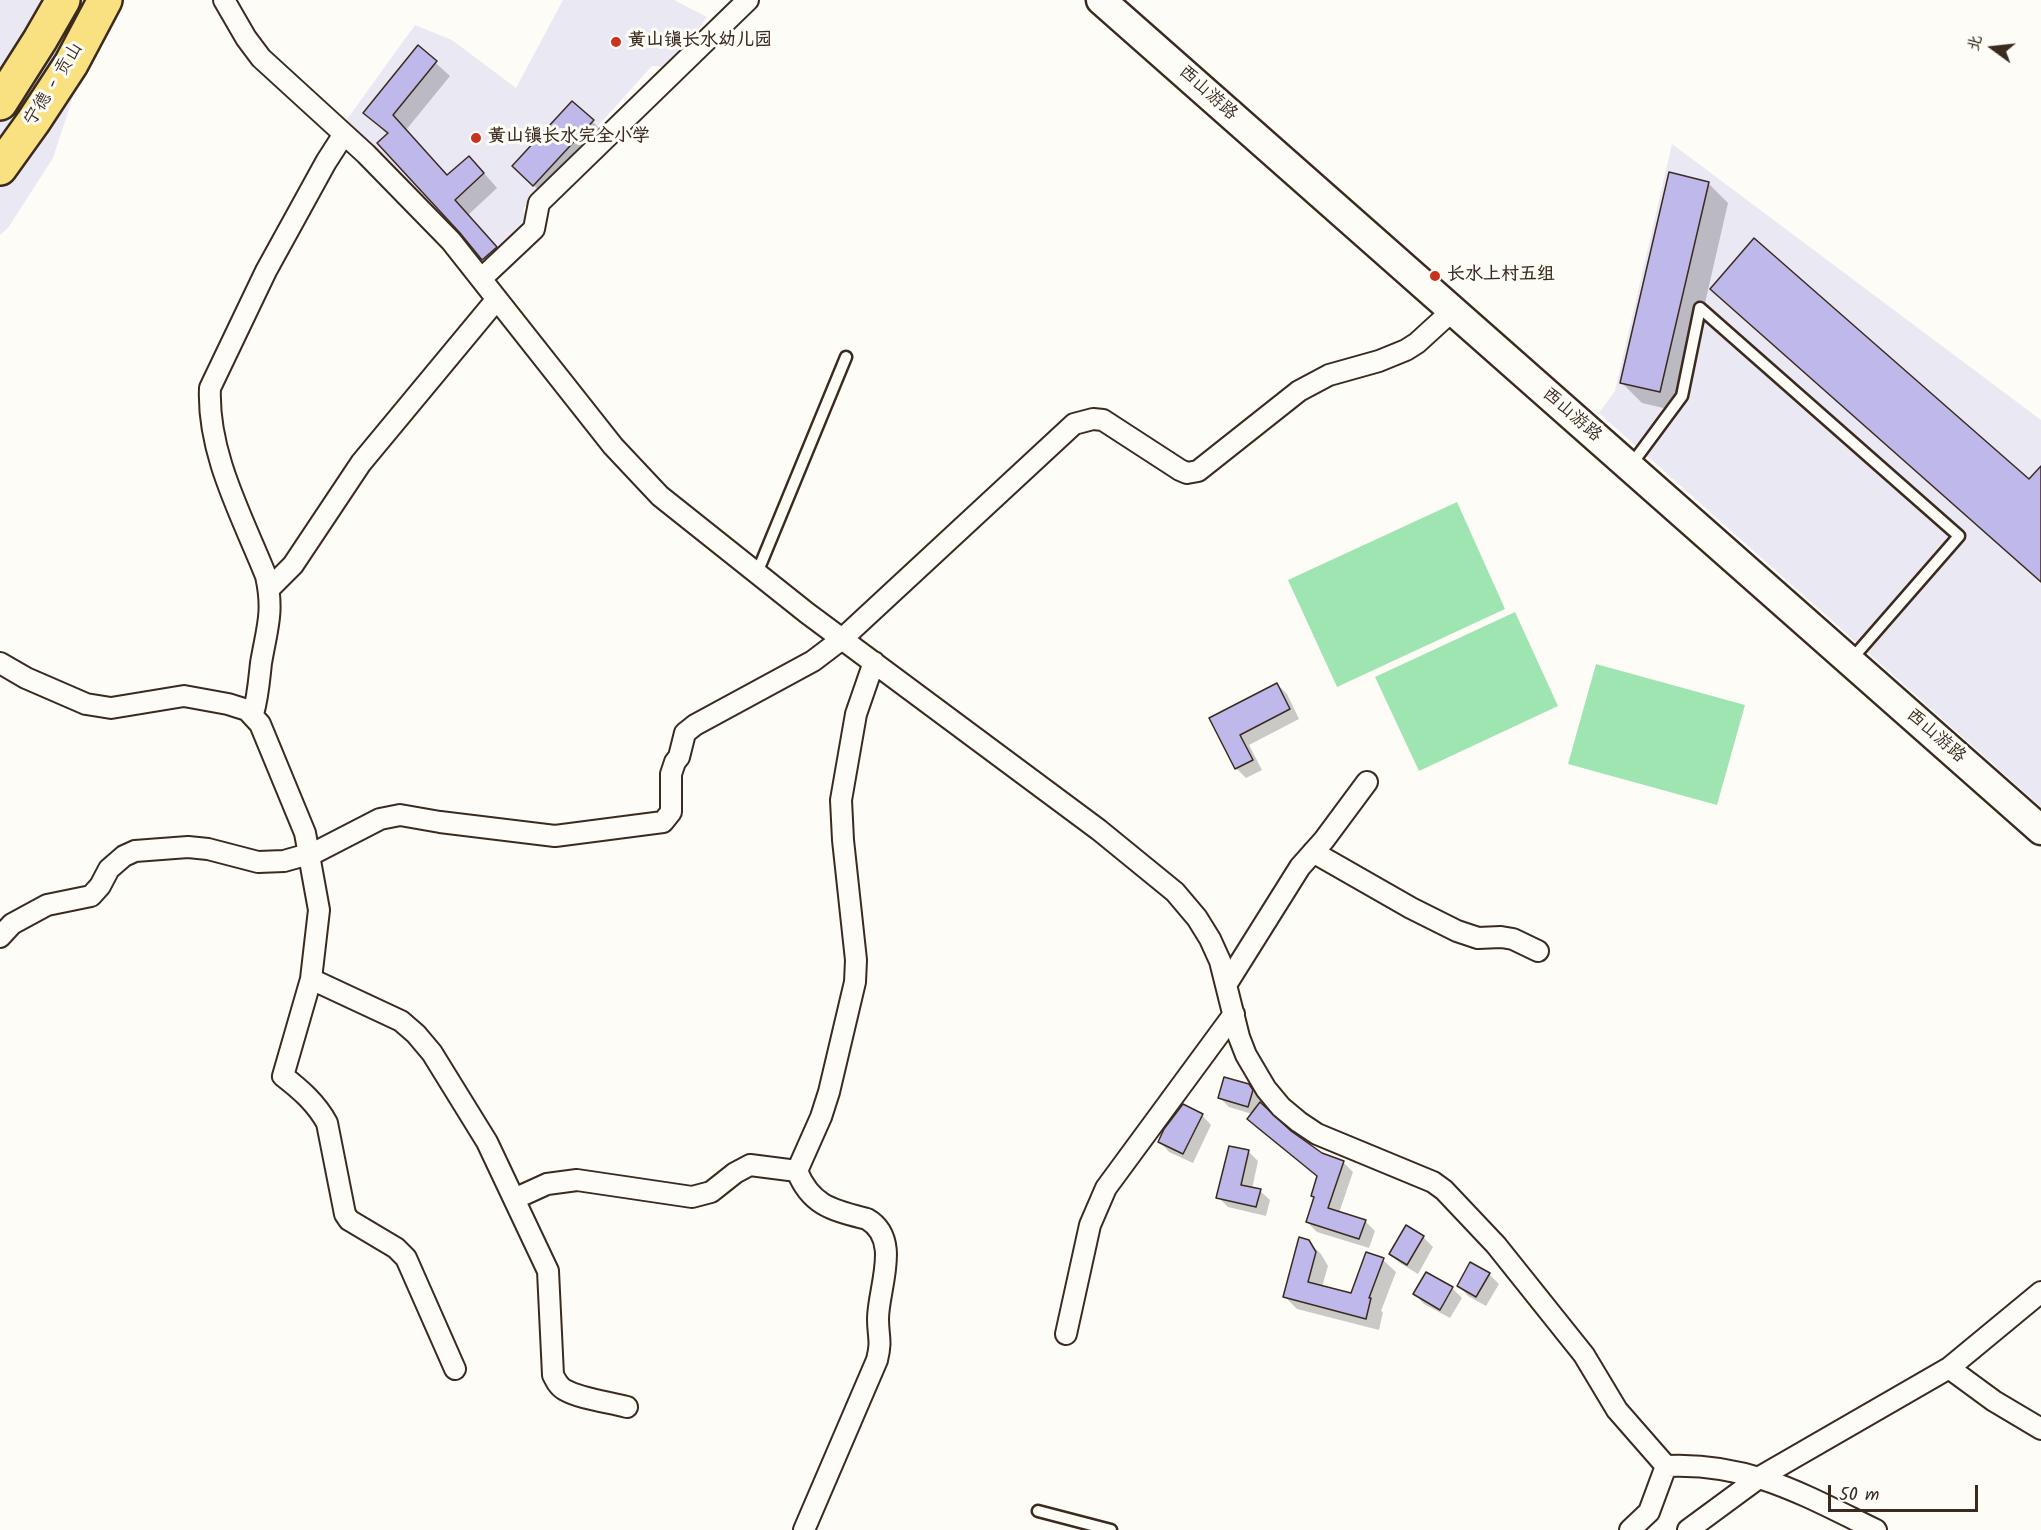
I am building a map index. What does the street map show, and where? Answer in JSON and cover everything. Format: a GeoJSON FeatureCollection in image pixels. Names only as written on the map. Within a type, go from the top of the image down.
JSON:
{"type":"FeatureCollection","features":[{"type":"Feature","properties":{"kind":"highway","name":"宁德 - 贡山"},"geometry":{"type":"LineString","coordinates":[[0,103],[63,0]]}},
{"type":"Feature","properties":{"kind":"highway","name":"宁德 - 贡山"},"geometry":{"type":"LineString","coordinates":[[0,168],[71,64],[105,0]]}},
{"type":"Feature","properties":{"kind":"street"},"geometry":{"type":"LineString","coordinates":[[224,0],[241,30],[261,58],[344,134],[451,241],[635,472],[660,496],[842,639],[1163,880],[1197,918],[1210,939],[1220,961],[1243,1046],[1255,1073],[1281,1107],[1317,1134],[1433,1182],[1444,1190],[1496,1245],[1526,1282],[1584,1355],[1617,1410],[1666,1466],[1707,1466],[1760,1477],[1788,1487],[1876,1530]]}},
{"type":"Feature","properties":{"kind":"street"},"geometry":{"type":"LineString","coordinates":[[481,279],[534,229],[539,203],[748,0]]}},
{"type":"Feature","properties":{"kind":"street","name":"西山游路"},"geometry":{"type":"LineString","coordinates":[[1101,0],[2041,830]]}},
{"type":"Feature","properties":{"kind":"street"},"geometry":{"type":"LineString","coordinates":[[253,714],[270,623],[269,589],[266,576],[222,467],[210,402],[210,388],[266,271],[344,134]]}},
{"type":"Feature","properties":{"kind":"street"},"geometry":{"type":"LineString","coordinates":[[269,589],[293,565],[361,463],[497,299]]}},
{"type":"Feature","properties":{"kind":"street"},"geometry":{"type":"LineString","coordinates":[[0,937],[12,924],[46,905],[91,896],[100,886],[109,869],[124,856],[135,851],[188,847],[208,849],[258,862],[284,861],[309,855],[380,819],[400,815],[555,836],[663,822],[671,812],[671,774],[679,757],[685,733],[695,725],[813,661],[842,639],[1074,424],[1093,419],[1103,420],[1179,470],[1198,471],[1299,391],[1329,375],[1379,361],[1406,350],[1452,311]]}},
{"type":"Feature","properties":{"kind":"street"},"geometry":{"type":"LineString","coordinates":[[797,1171],[821,1117],[829,1092],[855,982],[856,960],[841,800],[856,714],[874,662]]}},
{"type":"Feature","properties":{"kind":"street"},"geometry":{"type":"LineString","coordinates":[[0,663],[26,678],[86,704],[111,708],[184,696],[228,704],[253,714],[261,724],[305,833],[319,910],[310,979],[283,1076],[306,1094],[327,1123],[345,1214],[349,1220],[396,1248],[406,1258],[455,1369]]}},
{"type":"Feature","properties":{"kind":"street"},"geometry":{"type":"LineString","coordinates":[[1226,985],[1300,867],[1367,782]]}},
{"type":"Feature","properties":{"kind":"street"},"geometry":{"type":"LineString","coordinates":[[1313,852],[1411,908],[1457,931],[1478,938],[1513,939],[1538,951]]}},
{"type":"Feature","properties":{"kind":"street"},"geometry":{"type":"LineString","coordinates":[[310,979],[401,1021],[432,1053],[488,1142],[548,1271],[553,1375],[556,1381],[565,1390],[627,1407]]}},
{"type":"Feature","properties":{"kind":"street"},"geometry":{"type":"LineString","coordinates":[[1065,1334],[1090,1225],[1106,1188],[1234,1014]]}},
{"type":"Feature","properties":{"kind":"street"},"geometry":{"type":"LineString","coordinates":[[514,1199],[547,1184],[577,1180],[692,1197],[711,1192],[735,1173],[750,1165],[797,1171]]}},
{"type":"Feature","properties":{"kind":"street"},"geometry":{"type":"LineString","coordinates":[[797,1171],[807,1190],[822,1204],[873,1223],[881,1232],[885,1244],[886,1266],[878,1319],[881,1344],[877,1360],[804,1530]]}},
{"type":"Feature","properties":{"kind":"street"},"geometry":{"type":"LineString","coordinates":[[1688,1530],[1760,1477],[1949,1368],[2041,1292]]}},
{"type":"Feature","properties":{"kind":"street"},"geometry":{"type":"LineString","coordinates":[[1949,1368],[1994,1401],[2041,1429]]}},
{"type":"Feature","properties":{"kind":"street"},"geometry":{"type":"LineString","coordinates":[[1630,1530],[1649,1512],[1666,1466]]}},
{"type":"Feature","properties":{"kind":"lane"},"geometry":{"type":"LineString","coordinates":[[1629,467],[1682,396],[1700,308],[1959,536],[1850,661]]}},
{"type":"Feature","properties":{"kind":"lane"},"geometry":{"type":"LineString","coordinates":[[757,573],[846,357]]}},
{"type":"Feature","properties":{"kind":"lane"},"geometry":{"type":"LineString","coordinates":[[1038,1512],[1111,1530]]}},
{"type":"Feature","properties":{"kind":"shaded area"},"geometry":{"type":"Polygon","coordinates":[[[0,0],[98,0],[84,63],[53,158],[8,228],[0,235],[0,0]]]}},
{"type":"Feature","properties":{"kind":"shaded area","name":"黄山镇长水完全小学"},"geometry":{"type":"Polygon","coordinates":[[[563,0],[674,0],[707,17],[672,68],[652,66],[523,209],[527,221],[482,265],[382,155],[345,122],[415,25],[452,40],[516,88],[563,0]]]}},
{"type":"Feature","properties":{"kind":"shaded area"},"geometry":{"type":"Polygon","coordinates":[[[1672,144],[2041,420],[2041,807],[1599,413],[1615,391],[1672,144]]]}},
{"type":"Feature","properties":{"kind":"green space"},"geometry":{"type":"Polygon","coordinates":[[[1457,502],[1505,609],[1337,687],[1288,580],[1457,502]]]}},
{"type":"Feature","properties":{"kind":"green space"},"geometry":{"type":"Polygon","coordinates":[[[1515,612],[1558,706],[1419,771],[1375,677],[1515,612]]]}},
{"type":"Feature","properties":{"kind":"green space"},"geometry":{"type":"Polygon","coordinates":[[[1596,664],[1745,705],[1717,805],[1568,764],[1596,664]]]}},
{"type":"Feature","properties":{"kind":"building"},"geometry":{"type":"Polygon","coordinates":[[[418,45],[437,61],[393,115],[447,175],[469,156],[484,173],[455,200],[497,247],[482,260],[377,143],[388,133],[363,113],[418,45]]]}},
{"type":"Feature","properties":{"kind":"building"},"geometry":{"type":"Polygon","coordinates":[[[572,101],[594,120],[533,186],[512,166],[572,101]]]}},
{"type":"Feature","properties":{"kind":"building"},"geometry":{"type":"Polygon","coordinates":[[[1669,172],[1709,182],[1660,392],[1620,383],[1669,172]]]}},
{"type":"Feature","properties":{"kind":"building"},"geometry":{"type":"Polygon","coordinates":[[[1754,238],[2029,479],[2041,466],[2041,582],[1710,289],[1754,238]]]}},
{"type":"Feature","properties":{"kind":"building"},"geometry":{"type":"Polygon","coordinates":[[[1277,683],[1290,709],[1240,735],[1253,760],[1235,769],[1209,718],[1277,683]]]}},
{"type":"Feature","properties":{"kind":"building"},"geometry":{"type":"Polygon","coordinates":[[[1224,1077],[1249,1084],[1253,1090],[1248,1107],[1218,1098],[1224,1077]]]}},
{"type":"Feature","properties":{"kind":"building"},"geometry":{"type":"Polygon","coordinates":[[[1260,1102],[1291,1131],[1322,1153],[1344,1161],[1328,1208],[1366,1220],[1359,1239],[1306,1222],[1314,1197],[1311,1196],[1317,1176],[1247,1119],[1260,1102]]]}},
{"type":"Feature","properties":{"kind":"building"},"geometry":{"type":"Polygon","coordinates":[[[1183,1104],[1203,1114],[1183,1154],[1158,1142],[1164,1129],[1183,1104]]]}},
{"type":"Feature","properties":{"kind":"building"},"geometry":{"type":"Polygon","coordinates":[[[1229,1146],[1249,1150],[1241,1185],[1261,1189],[1256,1207],[1216,1198],[1229,1146]]]}},
{"type":"Feature","properties":{"kind":"building"},"geometry":{"type":"Polygon","coordinates":[[[1406,1225],[1424,1236],[1407,1265],[1389,1254],[1406,1225]]]}},
{"type":"Feature","properties":{"kind":"building"},"geometry":{"type":"Polygon","coordinates":[[[1299,1237],[1309,1240],[1316,1252],[1308,1282],[1351,1293],[1366,1252],[1384,1258],[1369,1298],[1371,1298],[1366,1319],[1283,1297],[1299,1237]]]}},
{"type":"Feature","properties":{"kind":"building"},"geometry":{"type":"Polygon","coordinates":[[[1470,1262],[1490,1273],[1476,1297],[1457,1286],[1470,1262]]]}},
{"type":"Feature","properties":{"kind":"building"},"geometry":{"type":"Polygon","coordinates":[[[1426,1272],[1453,1287],[1440,1310],[1413,1294],[1426,1272]]]}},
{"type":"Feature","properties":{"kind":"place","name":"黄山镇长水幼儿园"},"geometry":{"type":"Point","coordinates":[616,42]}},
{"type":"Feature","properties":{"kind":"place","name":"黄山镇长水完全小学"},"geometry":{"type":"Point","coordinates":[476,138]}},
{"type":"Feature","properties":{"kind":"place","name":"长水上村五组"},"geometry":{"type":"Point","coordinates":[1435,276]}}]}
